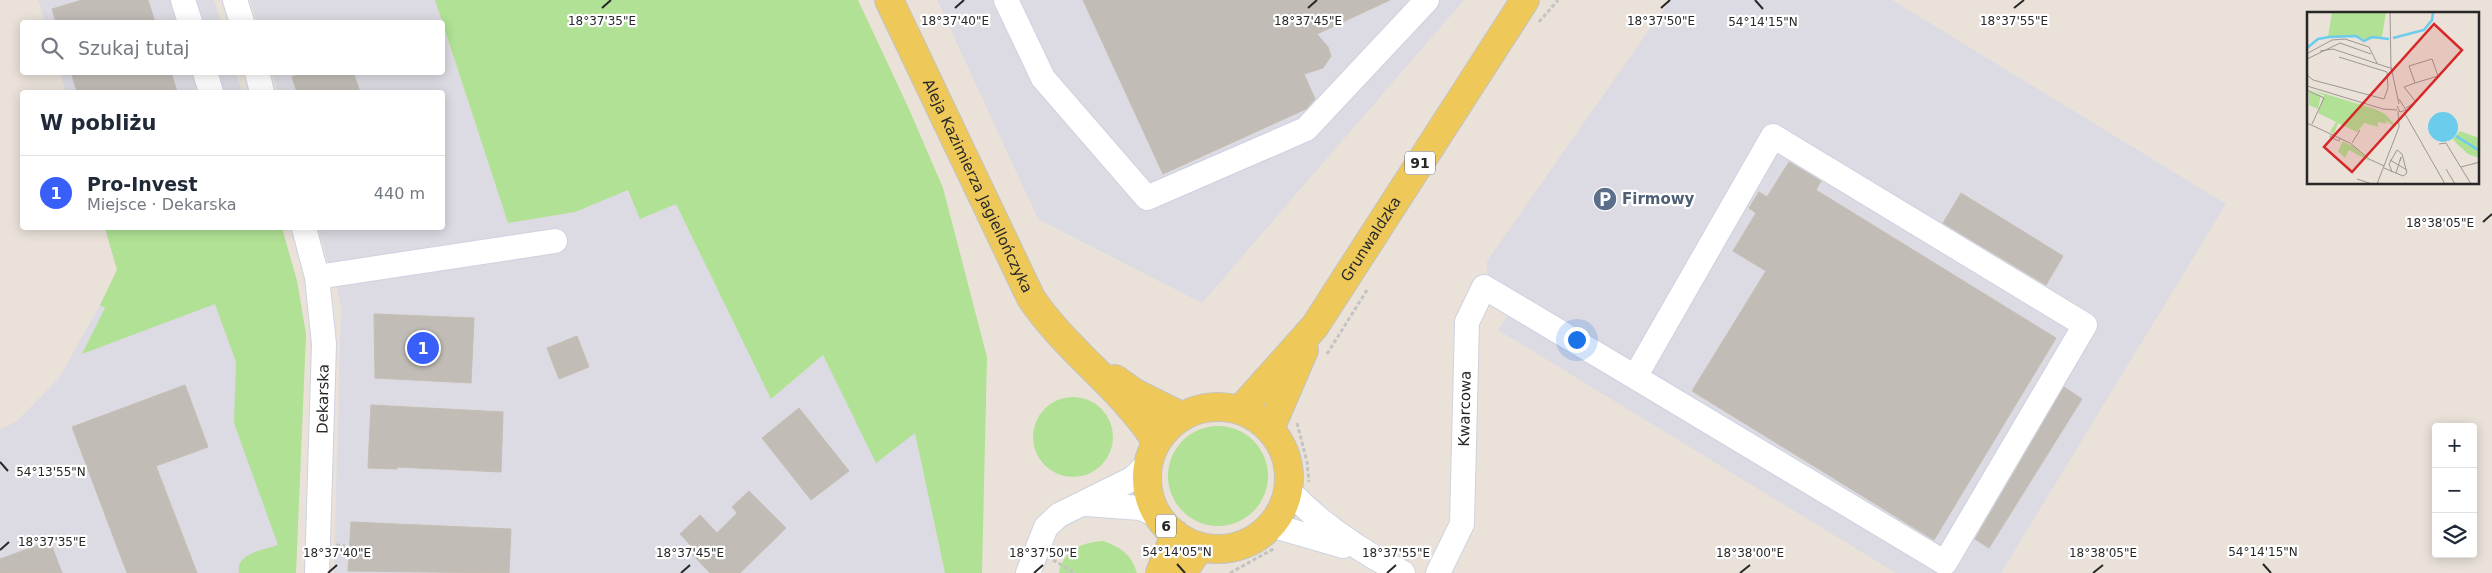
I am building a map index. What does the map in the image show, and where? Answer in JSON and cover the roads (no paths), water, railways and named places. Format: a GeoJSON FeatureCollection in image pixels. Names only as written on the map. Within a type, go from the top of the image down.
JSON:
{"type":"FeatureCollection","features":[{"type":"Feature","properties":{"kind":"main road","name":"Aleja Kazimierza Jagiellończyka"},"geometry":{"type":"LineString","coordinates":[[889,0],[1022,282],[1049,323],[1086,359],[1135,393],[1181,416]]}},
{"type":"Feature","properties":{"kind":"main road","name":"Grunwaldzka"},"geometry":{"type":"LineString","coordinates":[[1240,410],[1315,326],[1525,0]]}},
{"type":"Feature","properties":{"kind":"main road","name":"Grunwaldzka"},"geometry":{"type":"LineString","coordinates":[[1270,429],[1315,326]]}},
{"type":"Feature","properties":{"kind":"main road","name":"Aleja Kazimierza Jagiellończyka"},"geometry":{"type":"LineString","coordinates":[[1086,359],[1152,453]]}},
{"type":"Feature","properties":{"kind":"main road","name":"6"},"geometry":{"type":"LineString","coordinates":[[1220,406],[1240,410],[1256,418],[1270,429],[1286,457],[1289,474],[1299,489],[1282,508],[1275,535],[1257,537],[1239,546],[1220,549],[1200,547],[1166,525],[1147,490],[1152,453],[1167,427],[1181,416],[1200,408],[1220,406]]}},
{"type":"Feature","properties":{"kind":"main road"},"geometry":{"type":"LineString","coordinates":[[1160,573],[1166,525]]}},
{"type":"Feature","properties":{"kind":"main road"},"geometry":{"type":"LineString","coordinates":[[1182,573],[1200,547]]}},
{"type":"Feature","properties":{"kind":"street"},"geometry":{"type":"LineString","coordinates":[[183,0],[189,20]]}},
{"type":"Feature","properties":{"kind":"street"},"geometry":{"type":"LineString","coordinates":[[235,0],[241,20]]}},
{"type":"Feature","properties":{"kind":"street"},"geometry":{"type":"LineString","coordinates":[[1006,0],[1043,78],[1147,198],[1306,128],[1427,0]]}},
{"type":"Feature","properties":{"kind":"street"},"geometry":{"type":"LineString","coordinates":[[206,75],[210,90]]}},
{"type":"Feature","properties":{"kind":"street"},"geometry":{"type":"LineString","coordinates":[[257,75],[261,90]]}},
{"type":"Feature","properties":{"kind":"street"},"geometry":{"type":"LineString","coordinates":[[1773,136],[2084,326],[1944,563],[1634,377],[1773,136]]}},
{"type":"Feature","properties":{"kind":"street","name":"Dekarska"},"geometry":{"type":"LineString","coordinates":[[305,230],[317,278],[323,335],[324,382],[317,573]]}},
{"type":"Feature","properties":{"kind":"street"},"geometry":{"type":"LineString","coordinates":[[317,278],[554,241]]}},
{"type":"Feature","properties":{"kind":"street","name":"Kwarcowa"},"geometry":{"type":"LineString","coordinates":[[1438,573],[1462,524],[1467,322],[1484,287],[1634,377]]}},
{"type":"Feature","properties":{"kind":"street"},"geometry":{"type":"LineString","coordinates":[[1028,573],[1046,527],[1059,515],[1086,504],[1132,480],[1152,453]]}},
{"type":"Feature","properties":{"kind":"street"},"geometry":{"type":"LineString","coordinates":[[1299,489],[1308,512],[1364,553],[1403,573]]}},
{"type":"Feature","properties":{"kind":"street"},"geometry":{"type":"LineString","coordinates":[[1086,504],[1141,508],[1166,525]]}},
{"type":"Feature","properties":{"kind":"street"},"geometry":{"type":"LineString","coordinates":[[1275,535],[1364,553]]}},
{"type":"Feature","properties":{"kind":"place","name":"Firmowy"},"geometry":{"type":"Point","coordinates":[1605,199]}},
{"type":"Feature","properties":{"kind":"place","name":"Pro-Invest"},"geometry":{"type":"Point","coordinates":[423,348]}}]}
